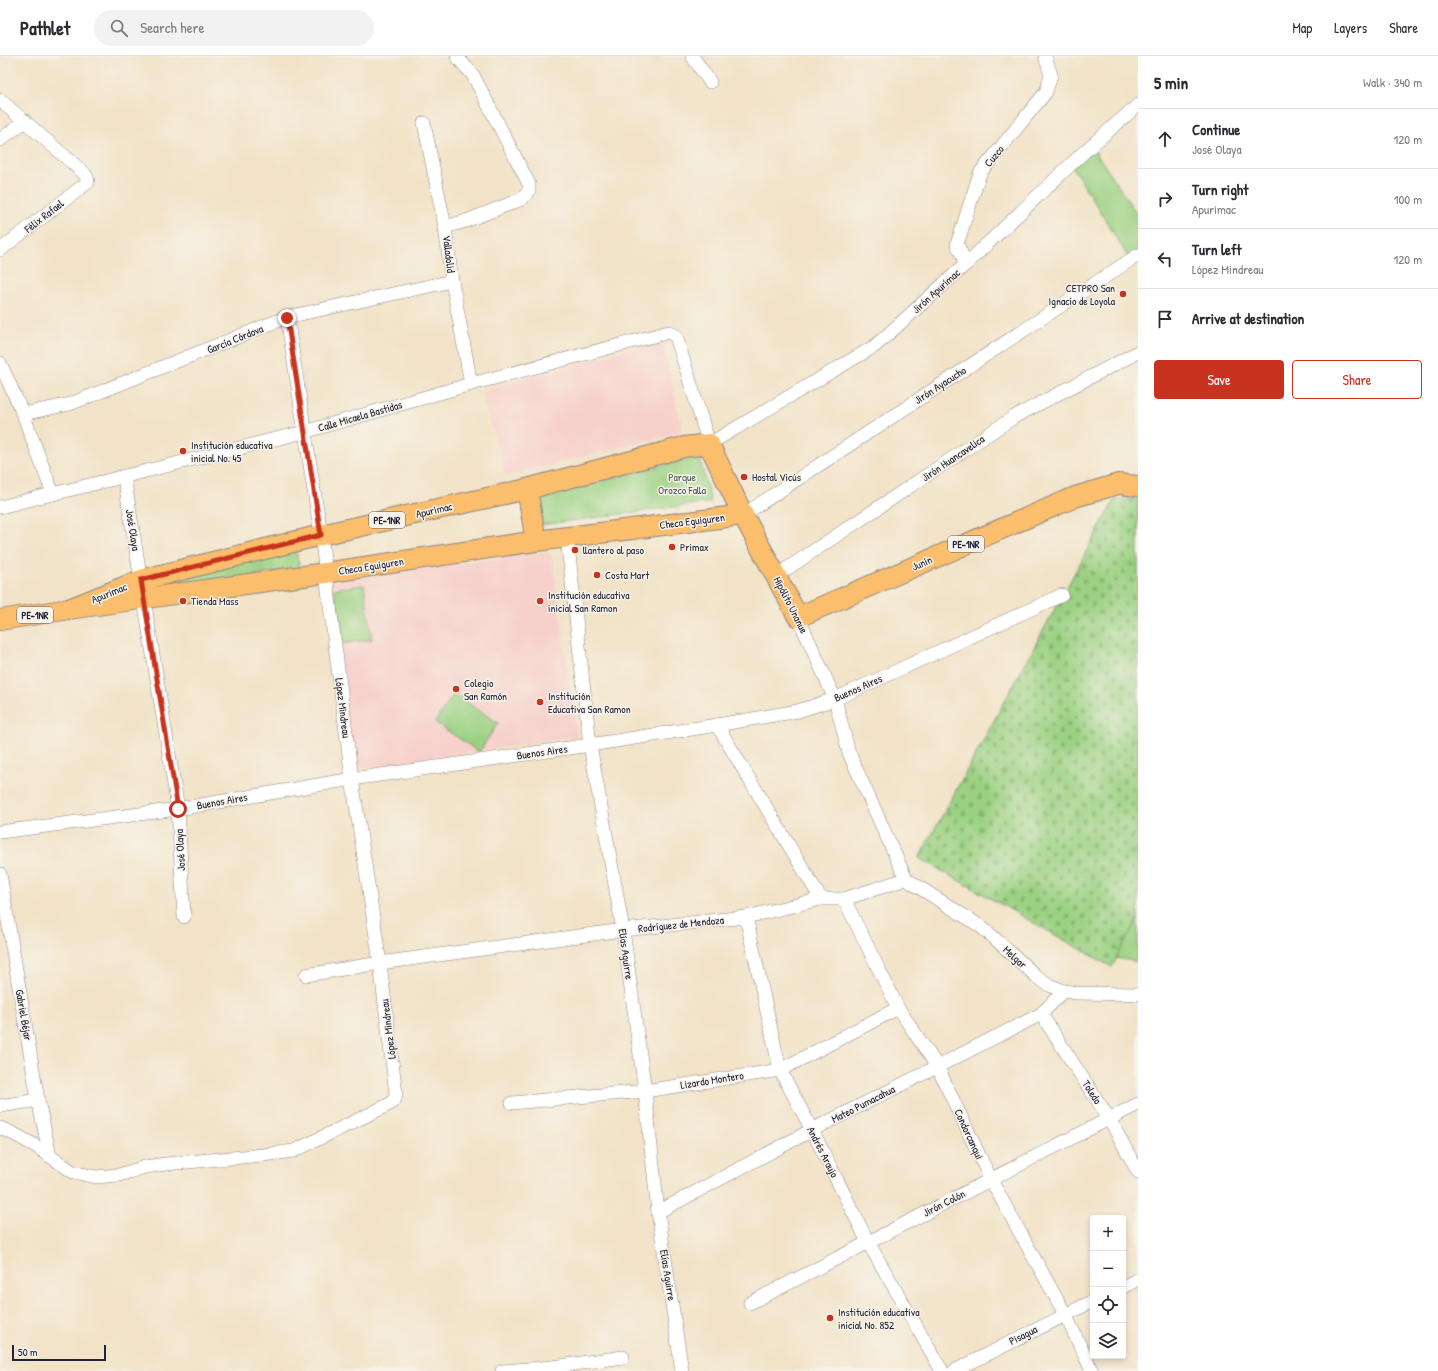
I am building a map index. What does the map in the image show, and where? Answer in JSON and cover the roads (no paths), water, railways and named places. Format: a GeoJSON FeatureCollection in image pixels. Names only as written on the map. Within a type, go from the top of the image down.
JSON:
{"type":"FeatureCollection","features":[{"type":"Feature","properties":{"kind":"main road","name":"Hipólito Unanue"},"geometry":{"type":"LineString","coordinates":[[709,444],[743,515],[798,617]]}},
{"type":"Feature","properties":{"kind":"main road","name":"Apurímac"},"geometry":{"type":"LineString","coordinates":[[142,589],[321,535],[527,489],[684,447],[709,444]]}},
{"type":"Feature","properties":{"kind":"main road","name":"Junín"},"geometry":{"type":"LineString","coordinates":[[798,617],[1075,497],[1118,484],[1138,486]]}},
{"type":"Feature","properties":{"kind":"main road"},"geometry":{"type":"LineString","coordinates":[[527,489],[536,541]]}},
{"type":"Feature","properties":{"kind":"main road","name":"Checa Eguiguren"},"geometry":{"type":"LineString","coordinates":[[0,620],[69,609],[142,589],[325,573],[536,541],[743,515]]}},
{"type":"Feature","properties":{"kind":"street"},"geometry":{"type":"LineString","coordinates":[[445,227],[466,221],[522,199],[529,191],[529,184],[473,75],[458,57],[459,56]]}},
{"type":"Feature","properties":{"kind":"street"},"geometry":{"type":"LineString","coordinates":[[692,56],[710,82]]}},
{"type":"Feature","properties":{"kind":"street","name":"Cuzco"},"geometry":{"type":"LineString","coordinates":[[966,264],[957,244],[980,173],[1046,92],[1051,75],[1045,56]]}},
{"type":"Feature","properties":{"kind":"street"},"geometry":{"type":"LineString","coordinates":[[0,100],[25,121],[0,140]]}},
{"type":"Feature","properties":{"kind":"street","name":"Jirón Apurímac"},"geometry":{"type":"LineString","coordinates":[[709,444],[875,346],[966,264],[1084,152],[1138,106]]}},
{"type":"Feature","properties":{"kind":"street","name":"Félix Rafael"},"geometry":{"type":"LineString","coordinates":[[0,250],[88,182],[87,177],[84,174],[25,121]]}},
{"type":"Feature","properties":{"kind":"street","name":"Valladolid"},"geometry":{"type":"LineString","coordinates":[[424,123],[445,227],[452,281],[471,384]]}},
{"type":"Feature","properties":{"kind":"street","name":"Jirón Ayacucho"},"geometry":{"type":"LineString","coordinates":[[743,515],[1138,255]]}},
{"type":"Feature","properties":{"kind":"street","name":"García Córdova"},"geometry":{"type":"LineString","coordinates":[[23,414],[70,404],[287,318],[452,281]]}},
{"type":"Feature","properties":{"kind":"street","name":"López Mindreau"},"geometry":{"type":"LineString","coordinates":[[50,1156],[73,1172],[96,1177],[119,1175],[145,1167],[166,1164],[294,1151],[390,1104],[395,1099],[396,1094],[380,963],[352,779],[321,535],[287,318]]}},
{"type":"Feature","properties":{"kind":"street","name":"Calle Micaela Bastidas"},"geometry":{"type":"LineString","coordinates":[[0,507],[304,432],[471,384],[669,332],[673,333]]}},
{"type":"Feature","properties":{"kind":"street","name":"Hipólito Unanue"},"geometry":{"type":"LineString","coordinates":[[673,333],[676,336],[709,444]]}},
{"type":"Feature","properties":{"kind":"street","name":"Jirón Huancavelica"},"geometry":{"type":"LineString","coordinates":[[776,576],[1014,417],[1138,352]]}},
{"type":"Feature","properties":{"kind":"street"},"geometry":{"type":"LineString","coordinates":[[0,363],[23,414],[53,494]]}},
{"type":"Feature","properties":{"kind":"street","name":"José Olaya"},"geometry":{"type":"LineString","coordinates":[[124,476],[178,809],[184,916]]}},
{"type":"Feature","properties":{"kind":"street","name":"Elías Aguirre"},"geometry":{"type":"LineString","coordinates":[[567,537],[590,745],[623,930],[645,1091],[658,1212],[682,1371]]}},
{"type":"Feature","properties":{"kind":"street","name":"Buenos Aires"},"geometry":{"type":"LineString","coordinates":[[0,832],[178,809],[352,779],[590,745],[798,711],[835,699],[1062,595]]}},
{"type":"Feature","properties":{"kind":"street","name":"Hipólito Unanue"},"geometry":{"type":"LineString","coordinates":[[798,617],[835,699],[849,753],[906,879]]}},
{"type":"Feature","properties":{"kind":"street"},"geometry":{"type":"LineString","coordinates":[[717,725],[821,899]]}},
{"type":"Feature","properties":{"kind":"street","name":"Gabriel Béjar"},"geometry":{"type":"LineString","coordinates":[[0,874],[38,1100],[50,1156]]}},
{"type":"Feature","properties":{"kind":"street","name":"Rodríguez de Mendoza"},"geometry":{"type":"LineString","coordinates":[[306,975],[380,963],[623,930],[746,917],[821,899],[844,899],[906,879]]}},
{"type":"Feature","properties":{"kind":"street","name":"Melgar"},"geometry":{"type":"LineString","coordinates":[[906,879],[980,926],[1037,977],[1049,985],[1064,991],[1077,993],[1138,994]]}},
{"type":"Feature","properties":{"kind":"street","name":"Condorcanqui"},"geometry":{"type":"LineString","coordinates":[[844,899],[898,1008],[937,1066],[991,1180],[1065,1314],[1092,1371]]}},
{"type":"Feature","properties":{"kind":"street","name":"Andrés Araujo"},"geometry":{"type":"LineString","coordinates":[[746,917],[780,1070],[868,1242],[942,1371]]}},
{"type":"Feature","properties":{"kind":"street","name":"Mateo Pumacahua"},"geometry":{"type":"LineString","coordinates":[[658,1212],[812,1130],[1041,1014],[1064,991]]}},
{"type":"Feature","properties":{"kind":"street","name":"Lizardo Montero"},"geometry":{"type":"LineString","coordinates":[[512,1103],[645,1091],[780,1070],[898,1008]]}},
{"type":"Feature","properties":{"kind":"street","name":"Toledo"},"geometry":{"type":"LineString","coordinates":[[1041,1014],[1110,1120],[1138,1172]]}},
{"type":"Feature","properties":{"kind":"street"},"geometry":{"type":"LineString","coordinates":[[0,1106],[38,1100]]}},
{"type":"Feature","properties":{"kind":"street","name":"Jirón Colón"},"geometry":{"type":"LineString","coordinates":[[750,1303],[1110,1120],[1138,1104]]}},
{"type":"Feature","properties":{"kind":"street"},"geometry":{"type":"LineString","coordinates":[[0,1128],[12,1133],[50,1156]]}},
{"type":"Feature","properties":{"kind":"street"},"geometry":{"type":"LineString","coordinates":[[1126,1285],[1138,1279]]}},
{"type":"Feature","properties":{"kind":"street","name":"Pisagua"},"geometry":{"type":"LineString","coordinates":[[954,1371],[1090,1302]]}},
{"type":"Feature","properties":{"kind":"street"},"geometry":{"type":"LineString","coordinates":[[502,1371],[553,1369],[623,1357]]}},
{"type":"Feature","properties":{"kind":"place","name":"CETPRO San Ignacio de Loyola"},"geometry":{"type":"Point","coordinates":[1123,294]}},
{"type":"Feature","properties":{"kind":"place","name":"Institución educativa inicial No. 45"},"geometry":{"type":"Point","coordinates":[183,451]}},
{"type":"Feature","properties":{"kind":"place","name":"Hostal Vicús"},"geometry":{"type":"Point","coordinates":[744,477]}},
{"type":"Feature","properties":{"kind":"place","name":"Primax"},"geometry":{"type":"Point","coordinates":[672,547]}},
{"type":"Feature","properties":{"kind":"place","name":"llantero al paso"},"geometry":{"type":"Point","coordinates":[575,550]}},
{"type":"Feature","properties":{"kind":"place","name":"Costa Mart"},"geometry":{"type":"Point","coordinates":[597,575]}},
{"type":"Feature","properties":{"kind":"place","name":"Tienda Mass"},"geometry":{"type":"Point","coordinates":[183,601]}},
{"type":"Feature","properties":{"kind":"place","name":"Institución educativa inicial San Ramon"},"geometry":{"type":"Point","coordinates":[540,601]}},
{"type":"Feature","properties":{"kind":"place","name":"Colegio San Ramón"},"geometry":{"type":"Point","coordinates":[456,689]}},
{"type":"Feature","properties":{"kind":"place","name":"Institución Educativa San Ramon"},"geometry":{"type":"Point","coordinates":[540,702]}},
{"type":"Feature","properties":{"kind":"place","name":"Institución educativa inicial No. 852"},"geometry":{"type":"Point","coordinates":[830,1318]}},
{"type":"Feature","properties":{"kind":"park label","name":"Parque Orozco Falla"},"geometry":{"type":"Point","coordinates":[682,483]}}]}
